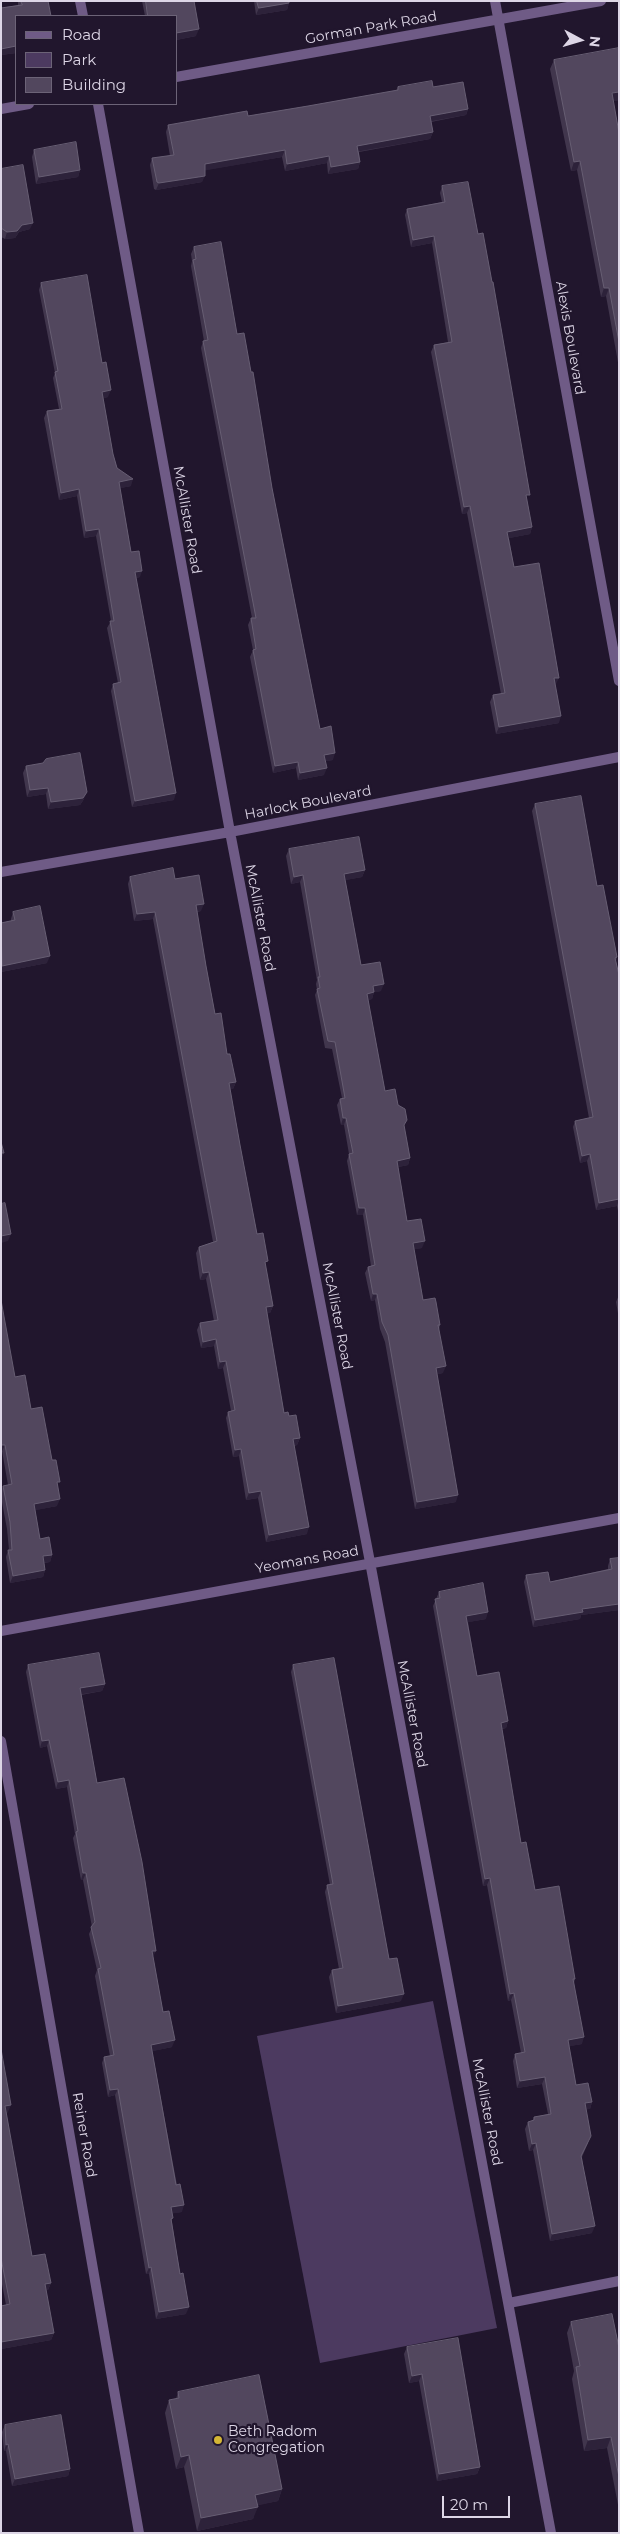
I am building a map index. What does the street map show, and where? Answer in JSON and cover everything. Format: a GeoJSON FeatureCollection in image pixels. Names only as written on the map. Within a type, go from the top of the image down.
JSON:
{"type":"FeatureCollection","features":[{"type":"Feature","properties":{"kind":"street"},"geometry":{"type":"LineString","coordinates":[[80,1],[83,15]]}},
{"type":"Feature","properties":{"kind":"street","name":"Alexis Boulevard"},"geometry":{"type":"LineString","coordinates":[[495,1],[619,680]]}},
{"type":"Feature","properties":{"kind":"street","name":"Gorman Park Road"},"geometry":{"type":"LineString","coordinates":[[178,77],[601,1]]}},
{"type":"Feature","properties":{"kind":"street"},"geometry":{"type":"LineString","coordinates":[[1,109],[23,105]]}},
{"type":"Feature","properties":{"kind":"street","name":"McAllister Road"},"geometry":{"type":"LineString","coordinates":[[98,105],[230,832],[370,1562],[551,2533]]}},
{"type":"Feature","properties":{"kind":"street","name":"Harlock Boulevard"},"geometry":{"type":"LineString","coordinates":[[1,872],[230,832],[619,757]]}},
{"type":"Feature","properties":{"kind":"street","name":"Yeomans Road"},"geometry":{"type":"LineString","coordinates":[[1,1631],[370,1562],[619,1518]]}},
{"type":"Feature","properties":{"kind":"street","name":"Reiner Road"},"geometry":{"type":"LineString","coordinates":[[1,1741],[139,2533]]}},
{"type":"Feature","properties":{"kind":"street"},"geometry":{"type":"LineString","coordinates":[[509,2303],[619,2281]]}},
{"type":"Feature","properties":{"kind":"green space"},"geometry":{"type":"Polygon","coordinates":[[[433,2001],[497,2328],[320,2363],[257,2036],[433,2001]]]}},
{"type":"Feature","properties":{"kind":"building"},"geometry":{"type":"Polygon","coordinates":[[[21,1],[48,1],[51,15],[15,15],[15,46],[1,49],[1,8],[22,5],[21,1]]]}},
{"type":"Feature","properties":{"kind":"building"},"geometry":{"type":"Polygon","coordinates":[[[146,1],[194,1],[199,29],[178,33],[178,15],[148,15],[146,1]]]}},
{"type":"Feature","properties":{"kind":"building"},"geometry":{"type":"Polygon","coordinates":[[[257,1],[289,1],[289,3],[259,8],[257,1]]]}},
{"type":"Feature","properties":{"kind":"building"},"geometry":{"type":"Polygon","coordinates":[[[619,48],[619,92],[612,93],[619,133],[619,342],[609,288],[604,288],[580,161],[574,162],[554,60],[619,48]]]}},
{"type":"Feature","properties":{"kind":"building"},"geometry":{"type":"Polygon","coordinates":[[[432,81],[433,87],[463,82],[468,109],[430,116],[433,132],[357,146],[360,162],[331,167],[329,156],[287,164],[285,150],[205,164],[205,176],[157,182],[152,158],[174,155],[168,125],[247,111],[248,116],[308,106],[398,90],[398,87],[432,81]]]}},
{"type":"Feature","properties":{"kind":"building"},"geometry":{"type":"Polygon","coordinates":[[[76,142],[80,170],[39,177],[34,150],[76,142]]]}},
{"type":"Feature","properties":{"kind":"building"},"geometry":{"type":"Polygon","coordinates":[[[23,165],[33,223],[22,225],[17,231],[7,232],[1,228],[1,169],[23,165]]]}},
{"type":"Feature","properties":{"kind":"building"},"geometry":{"type":"Polygon","coordinates":[[[468,182],[478,234],[483,233],[493,282],[530,495],[526,495],[532,527],[507,532],[514,567],[539,563],[559,678],[554,678],[561,716],[499,727],[493,695],[505,693],[470,506],[464,507],[434,345],[452,342],[434,236],[413,240],[407,209],[445,202],[442,186],[468,182]]]}},
{"type":"Feature","properties":{"kind":"building"},"geometry":{"type":"Polygon","coordinates":[[[221,242],[237,334],[244,333],[251,372],[253,372],[272,488],[320,729],[331,726],[335,753],[324,755],[327,768],[300,773],[298,762],[275,766],[253,650],[256,649],[251,618],[256,618],[203,341],[208,340],[193,260],[196,259],[194,247],[221,242]]]}},
{"type":"Feature","properties":{"kind":"building"},"geometry":{"type":"Polygon","coordinates":[[[87,275],[102,363],[106,362],[111,390],[102,392],[113,454],[117,468],[133,479],[119,482],[131,552],[139,551],[142,571],[135,572],[176,793],[135,801],[113,684],[121,682],[110,621],[114,621],[99,529],[86,531],[79,489],[61,493],[47,411],[62,409],[55,372],[58,371],[41,283],[87,275]]]}},
{"type":"Feature","properties":{"kind":"building"},"geometry":{"type":"Polygon","coordinates":[[[80,753],[87,792],[83,798],[51,802],[48,788],[30,790],[26,766],[43,763],[46,759],[80,753]]]}},
{"type":"Feature","properties":{"kind":"building"},"geometry":{"type":"Polygon","coordinates":[[[581,796],[597,886],[603,885],[619,975],[619,1199],[599,1203],[590,1154],[582,1156],[575,1121],[593,1117],[535,804],[581,796]]]}},
{"type":"Feature","properties":{"kind":"building"},"geometry":{"type":"Polygon","coordinates":[[[359,837],[365,870],[344,874],[361,965],[380,962],[384,984],[373,986],[374,992],[367,994],[385,1091],[395,1089],[398,1105],[405,1109],[407,1120],[404,1125],[410,1158],[397,1161],[407,1221],[421,1219],[425,1241],[413,1243],[423,1300],[435,1298],[436,1302],[440,1325],[438,1325],[446,1366],[436,1368],[458,1495],[417,1502],[388,1335],[382,1322],[377,1294],[373,1294],[368,1267],[375,1265],[365,1208],[359,1208],[349,1154],[353,1153],[346,1118],[343,1118],[340,1099],[345,1098],[335,1042],[328,1041],[317,989],[320,988],[318,977],[320,977],[303,875],[294,877],[289,849],[359,837]]]}},
{"type":"Feature","properties":{"kind":"building"},"geometry":{"type":"Polygon","coordinates":[[[173,868],[175,879],[199,875],[204,904],[196,905],[206,966],[215,1014],[221,1013],[227,1054],[230,1054],[236,1082],[229,1083],[240,1145],[257,1234],[263,1233],[268,1261],[265,1262],[273,1306],[266,1307],[284,1413],[288,1412],[289,1416],[296,1415],[300,1438],[293,1439],[309,1527],[269,1535],[261,1491],[249,1493],[241,1449],[235,1450],[228,1412],[235,1410],[226,1361],[220,1362],[216,1339],[203,1342],[200,1323],[218,1320],[209,1272],[203,1273],[199,1247],[217,1241],[155,912],[137,914],[130,877],[173,868]]]}},
{"type":"Feature","properties":{"kind":"building"},"geometry":{"type":"Polygon","coordinates":[[[40,906],[50,956],[2,966],[1,923],[15,920],[13,912],[40,906]]]}},
{"type":"Feature","properties":{"kind":"building"},"geometry":{"type":"Polygon","coordinates":[[[1,1142],[4,1153],[1,1153],[1,1142]]]}},
{"type":"Feature","properties":{"kind":"building"},"geometry":{"type":"Polygon","coordinates":[[[5,1203],[11,1234],[1,1236],[1,1204],[5,1203]]]}},
{"type":"Feature","properties":{"kind":"building"},"geometry":{"type":"Polygon","coordinates":[[[1,1300],[15,1377],[25,1375],[31,1409],[42,1407],[52,1460],[56,1460],[60,1482],[57,1482],[60,1499],[34,1504],[40,1539],[49,1537],[52,1555],[43,1556],[45,1570],[13,1576],[8,1550],[12,1550],[10,1522],[3,1486],[12,1484],[5,1445],[1,1445],[1,1300]]]}},
{"type":"Feature","properties":{"kind":"building"},"geometry":{"type":"Polygon","coordinates":[[[619,1558],[619,1604],[582,1609],[583,1612],[535,1620],[526,1575],[548,1572],[550,1582],[612,1569],[610,1559],[619,1558]]]}},
{"type":"Feature","properties":{"kind":"building"},"geometry":{"type":"Polygon","coordinates":[[[483,1583],[488,1612],[466,1616],[477,1676],[499,1672],[508,1721],[501,1723],[521,1843],[526,1842],[535,1890],[559,1886],[584,2037],[568,2040],[576,2085],[588,2083],[592,2102],[585,2103],[591,2136],[581,2156],[595,2226],[552,2234],[536,2143],[532,2144],[528,2122],[534,2120],[534,2117],[551,2114],[545,2077],[520,2081],[515,2054],[525,2052],[514,1993],[510,1994],[490,1878],[485,1879],[435,1599],[440,1598],[439,1592],[483,1583]]]}},
{"type":"Feature","properties":{"kind":"building"},"geometry":{"type":"Polygon","coordinates":[[[99,1653],[105,1684],[80,1688],[97,1783],[124,1778],[142,1862],[156,1951],[152,1951],[163,2012],[169,2011],[175,2040],[151,2045],[176,2185],[180,2184],[184,2205],[171,2207],[173,2218],[171,2219],[180,2274],[183,2273],[189,2307],[159,2312],[151,2267],[149,2268],[118,2089],[110,2090],[104,2057],[114,2055],[98,1969],[101,1968],[91,1927],[95,1922],[86,1873],[83,1873],[69,1780],[58,1782],[49,1740],[42,1741],[28,1665],[99,1653]]]}},
{"type":"Feature","properties":{"kind":"building"},"geometry":{"type":"Polygon","coordinates":[[[334,1658],[389,1959],[397,1958],[404,1994],[338,2006],[332,1970],[343,1968],[327,1885],[333,1884],[293,1665],[334,1658]]]}},
{"type":"Feature","properties":{"kind":"building"},"geometry":{"type":"Polygon","coordinates":[[[1,2049],[11,2105],[5,2106],[32,2256],[45,2254],[51,2283],[45,2284],[54,2333],[1,2342],[1,2306],[10,2304],[1,2258],[1,2049]]]}},
{"type":"Feature","properties":{"kind":"building"},"geometry":{"type":"Polygon","coordinates":[[[612,2314],[619,2348],[619,2477],[611,2437],[588,2440],[576,2367],[580,2366],[571,2322],[612,2314]]]}},
{"type":"Feature","properties":{"kind":"building"},"geometry":{"type":"Polygon","coordinates":[[[458,2338],[480,2467],[439,2474],[422,2374],[412,2376],[407,2347],[458,2338]]]}},
{"type":"Feature","properties":{"kind":"building","name":"Beth Radom Congregation"},"geometry":{"type":"Polygon","coordinates":[[[259,2375],[282,2489],[255,2495],[258,2507],[201,2518],[189,2455],[181,2457],[169,2400],[179,2398],[178,2392],[259,2375]]]}},
{"type":"Feature","properties":{"kind":"building"},"geometry":{"type":"Polygon","coordinates":[[[61,2415],[70,2469],[15,2479],[8,2444],[6,2445],[5,2425],[61,2415]]]}},
{"type":"Feature","properties":{"kind":"place","name":"Beth Radom Congregation"},"geometry":{"type":"Point","coordinates":[218,2440]}}]}
